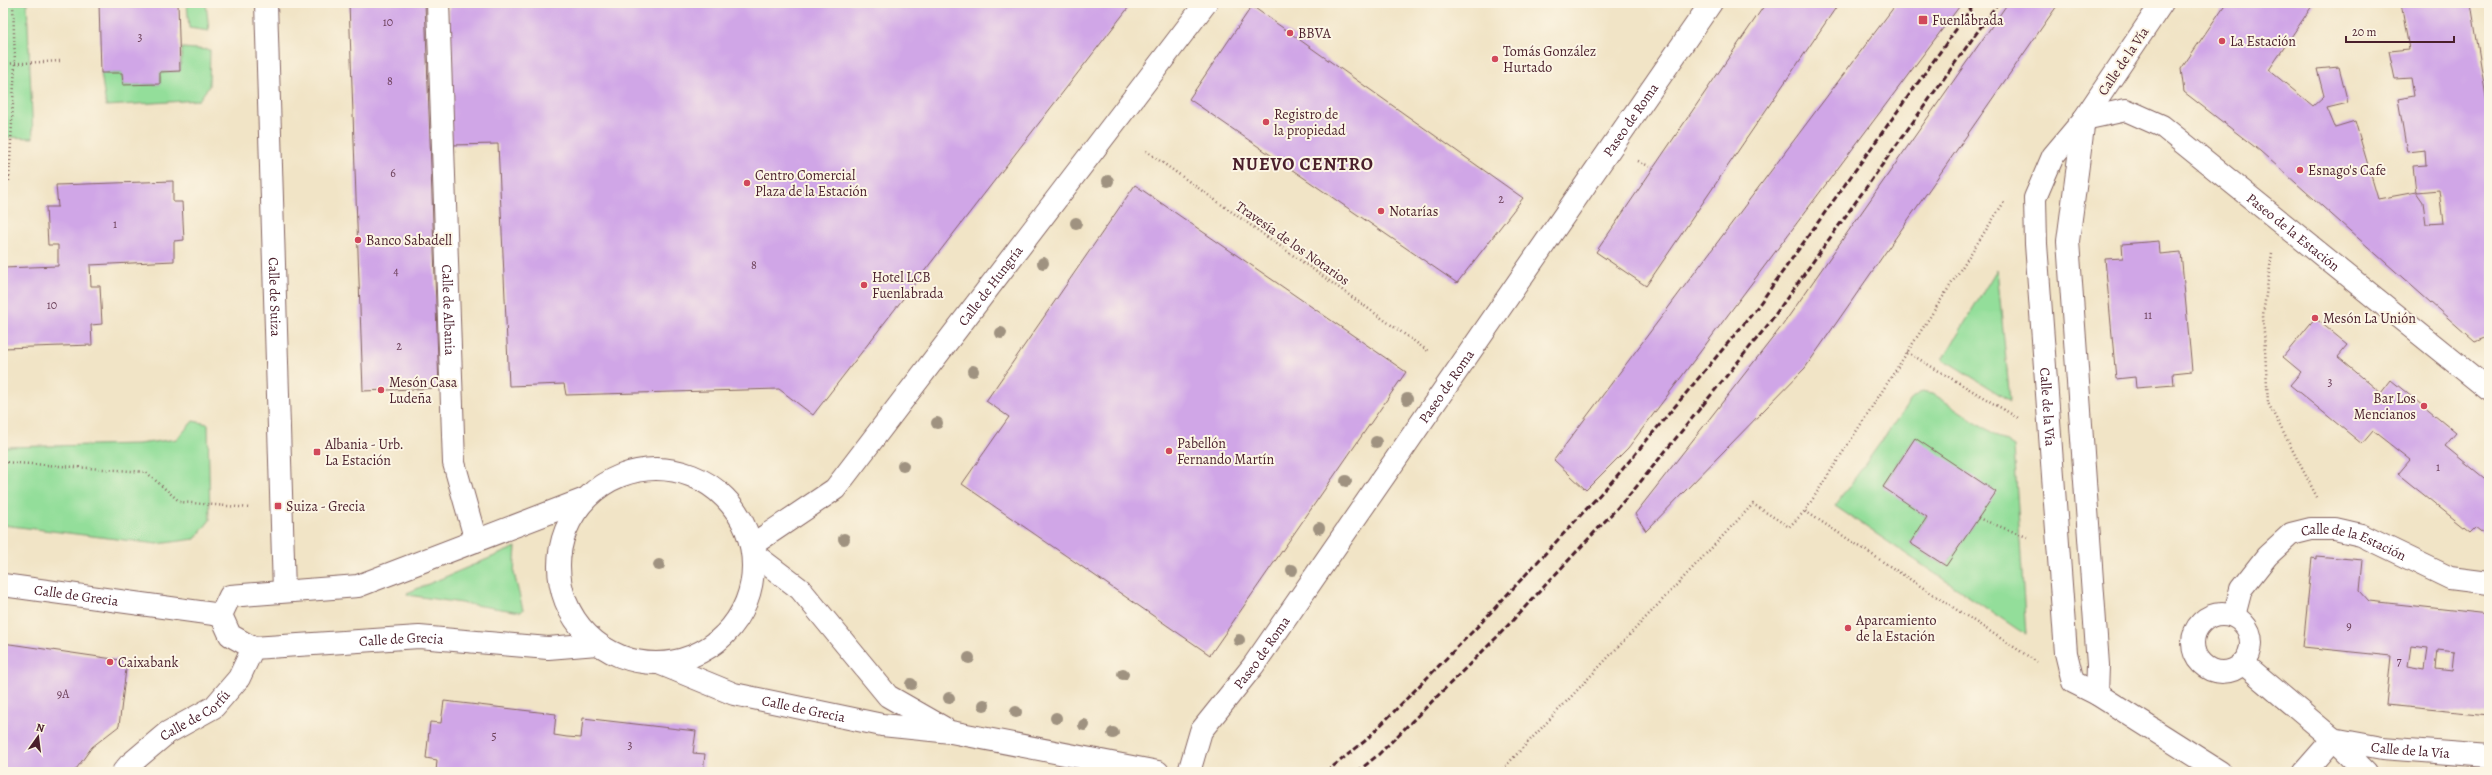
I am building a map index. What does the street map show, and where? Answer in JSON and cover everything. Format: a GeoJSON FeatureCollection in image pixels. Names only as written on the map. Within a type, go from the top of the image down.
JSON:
{"type":"FeatureCollection","features":[{"type":"Feature","properties":{"kind":"street","name":"Calle de Suiza"},"geometry":{"type":"LineString","coordinates":[[266,3],[284,591]]}},
{"type":"Feature","properties":{"kind":"street","name":"Calle de Albania"},"geometry":{"type":"LineString","coordinates":[[438,3],[454,464],[476,541]]}},
{"type":"Feature","properties":{"kind":"street","name":"Calle de Hungría"},"geometry":{"type":"LineString","coordinates":[[753,550],[835,489],[1206,3]]}},
{"type":"Feature","properties":{"kind":"street","name":"Paseo de Roma"},"geometry":{"type":"LineString","coordinates":[[1189,772],[1201,731],[1253,666],[1711,3]]}},
{"type":"Feature","properties":{"kind":"street","name":"Calle de la Vía"},"geometry":{"type":"LineString","coordinates":[[2162,3],[2084,119],[2053,156],[2035,198],[2036,244],[2066,653],[2073,682],[2097,694],[2220,772]]}},
{"type":"Feature","properties":{"kind":"street","name":"Paseo de la Estación"},"geometry":{"type":"LineString","coordinates":[[2084,119],[2126,110],[2162,126],[2489,390]]}},
{"type":"Feature","properties":{"kind":"street","name":"Calle de la Vía"},"geometry":{"type":"LineString","coordinates":[[2084,119],[2068,241],[2098,665],[2097,694]]}},
{"type":"Feature","properties":{"kind":"street"},"geometry":{"type":"LineString","coordinates":[[253,648],[230,635],[221,615],[230,596],[358,586],[585,499],[609,480],[638,470],[668,469],[697,477],[723,493],[741,517],[753,550],[752,586],[741,616],[720,640],[692,657],[661,664],[638,662],[616,656],[597,644],[575,620],[561,590],[559,558],[567,526],[585,499]]}},
{"type":"Feature","properties":{"kind":"street","name":"Calle de la Estación"},"geometry":{"type":"LineString","coordinates":[[2234,616],[2241,589],[2267,556],[2291,534],[2311,529],[2335,529],[2361,534],[2450,578],[2489,583]]}},
{"type":"Feature","properties":{"kind":"street","name":"Calle de Grecia"},"geometry":{"type":"LineString","coordinates":[[753,550],[800,589],[888,696],[951,732]]}},
{"type":"Feature","properties":{"kind":"street","name":"Calle de Grecia"},"geometry":{"type":"LineString","coordinates":[[3,585],[221,615]]}},
{"type":"Feature","properties":{"kind":"street"},"geometry":{"type":"LineString","coordinates":[[2226,613],[2234,616],[2243,621],[2249,630],[2251,649],[2243,663],[2225,672],[2215,671],[2200,661],[2195,652],[2193,642],[2196,630],[2202,622],[2215,614],[2226,613]]}},
{"type":"Feature","properties":{"kind":"street","name":"Calle de Grecia"},"geometry":{"type":"LineString","coordinates":[[253,648],[419,637],[548,648],[597,644]]}},
{"type":"Feature","properties":{"kind":"street","name":"Calle de Corfú"},"geometry":{"type":"LineString","coordinates":[[123,772],[129,765],[167,733],[214,707],[239,678],[253,648]]}},
{"type":"Feature","properties":{"kind":"street","name":"Calle de la Vía"},"geometry":{"type":"LineString","coordinates":[[2243,663],[2333,739],[2366,772]]}},
{"type":"Feature","properties":{"kind":"street","name":"Calle de Grecia"},"geometry":{"type":"LineString","coordinates":[[661,664],[734,694],[882,725],[951,732],[1158,772]]}},
{"type":"Feature","properties":{"kind":"street"},"geometry":{"type":"LineString","coordinates":[[2304,772],[2333,739]]}},
{"type":"Feature","properties":{"kind":"street","name":"Calle de la Vía"},"geometry":{"type":"LineString","coordinates":[[2333,739],[2382,748],[2489,756]]}},
{"type":"Feature","properties":{"kind":"path"},"geometry":{"type":"LineString","coordinates":[[10,181],[15,64],[13,3]]}},
{"type":"Feature","properties":{"kind":"path"},"geometry":{"type":"LineString","coordinates":[[3,64],[61,61]]}},
{"type":"Feature","properties":{"kind":"path"},"geometry":{"type":"LineString","coordinates":[[3,143],[11,143]]}},
{"type":"Feature","properties":{"kind":"path","name":"Travesía de los Notarios"},"geometry":{"type":"LineString","coordinates":[[1146,151],[1428,351]]}},
{"type":"Feature","properties":{"kind":"path"},"geometry":{"type":"LineString","coordinates":[[1500,772],[1753,504],[1789,527],[1805,511],[2005,199]]}},
{"type":"Feature","properties":{"kind":"path"},"geometry":{"type":"LineString","coordinates":[[2278,219],[2263,315],[2268,403],[2304,474],[2335,529]]}},
{"type":"Feature","properties":{"kind":"path"},"geometry":{"type":"LineString","coordinates":[[1907,352],[2020,420]]}},
{"type":"Feature","properties":{"kind":"path"},"geometry":{"type":"LineString","coordinates":[[3,462],[146,472],[180,502],[225,507],[281,508]]}},
{"type":"Feature","properties":{"kind":"path"},"geometry":{"type":"LineString","coordinates":[[1805,511],[2039,664]]}},
{"type":"Feature","properties":{"kind":"path"},"geometry":{"type":"LineString","coordinates":[[1978,518],[2029,538]]}},
{"type":"Feature","properties":{"kind":"green space"},"geometry":{"type":"Polygon","coordinates":[[[3,3],[27,3],[33,138],[3,137],[3,3]]]}},
{"type":"Feature","properties":{"kind":"green space"},"geometry":{"type":"Polygon","coordinates":[[[187,3],[206,3],[209,31],[189,28],[187,3]]]}},
{"type":"Feature","properties":{"kind":"green space"},"geometry":{"type":"Polygon","coordinates":[[[182,48],[210,50],[209,86],[199,100],[106,106],[101,73],[122,73],[123,85],[160,84],[160,72],[180,71],[182,48]]]}},
{"type":"Feature","properties":{"kind":"green space"},"geometry":{"type":"Polygon","coordinates":[[[1997,269],[2010,401],[1943,359],[1997,269]]]}},
{"type":"Feature","properties":{"kind":"green space"},"geometry":{"type":"Polygon","coordinates":[[[1922,391],[1932,393],[2014,447],[2026,635],[1835,506],[1913,397],[1922,391]],[[1915,438],[1883,486],[1927,517],[1910,543],[1946,566],[1978,518],[1915,438]]]}},
{"type":"Feature","properties":{"kind":"green space"},"geometry":{"type":"Polygon","coordinates":[[[193,421],[208,424],[210,520],[195,539],[157,544],[3,525],[3,447],[138,444],[177,439],[193,421]]]}},
{"type":"Feature","properties":{"kind":"green space"},"geometry":{"type":"Polygon","coordinates":[[[516,547],[514,573],[523,610],[521,612],[408,595],[407,593],[516,547]]]}},
{"type":"Feature","properties":{"kind":"building"},"geometry":{"type":"Polygon","coordinates":[[[99,3],[178,3],[180,71],[160,72],[160,84],[123,85],[122,73],[101,73],[99,3]]]}},
{"type":"Feature","properties":{"kind":"building"},"geometry":{"type":"Polygon","coordinates":[[[349,3],[425,3],[439,388],[363,391],[349,3]]]}},
{"type":"Feature","properties":{"kind":"building","name":"Centro Comercial Plaza de la Estación"},"geometry":{"type":"Polygon","coordinates":[[[449,3],[1132,3],[813,415],[779,389],[566,395],[564,384],[509,386],[498,144],[451,145],[449,3]]]}},
{"type":"Feature","properties":{"kind":"building"},"geometry":{"type":"Polygon","coordinates":[[[1766,3],[1839,3],[1646,286],[1596,252],[1766,3]]]}},
{"type":"Feature","properties":{"kind":"building"},"geometry":{"type":"Polygon","coordinates":[[[1897,3],[1962,3],[1628,448],[1586,490],[1554,460],[1897,3]]]}},
{"type":"Feature","properties":{"kind":"building"},"geometry":{"type":"Polygon","coordinates":[[[2008,3],[2059,3],[1805,368],[1646,531],[1635,514],[1782,326],[2008,3]]]}},
{"type":"Feature","properties":{"kind":"building"},"geometry":{"type":"Polygon","coordinates":[[[2226,3],[2314,3],[2269,70],[2313,106],[2324,96],[2317,69],[2339,67],[2348,103],[2327,108],[2335,127],[2355,121],[2378,199],[2416,192],[2413,166],[2426,165],[2425,150],[2407,152],[2398,99],[2414,96],[2411,78],[2395,79],[2389,51],[2409,49],[2401,3],[2471,3],[2489,116],[2489,336],[2475,342],[2260,151],[2184,92],[2181,69],[2226,3]],[[2439,190],[2416,192],[2423,202],[2426,224],[2443,223],[2439,190]]]}},
{"type":"Feature","properties":{"kind":"building"},"geometry":{"type":"Polygon","coordinates":[[[1252,6],[1523,198],[1457,283],[1189,99],[1252,6]]]}},
{"type":"Feature","properties":{"kind":"building"},"geometry":{"type":"Polygon","coordinates":[[[173,181],[173,202],[182,202],[184,240],[174,241],[174,261],[90,265],[91,286],[100,286],[102,324],[91,325],[92,345],[3,348],[3,268],[58,266],[58,245],[48,245],[46,207],[58,207],[56,185],[173,181]]]}},
{"type":"Feature","properties":{"kind":"building","name":"Pabellón Fernando Martín"},"geometry":{"type":"Polygon","coordinates":[[[1135,185],[1406,372],[1210,655],[962,484],[1009,417],[986,401],[1135,185]]]}},
{"type":"Feature","properties":{"kind":"building"},"geometry":{"type":"Polygon","coordinates":[[[2159,241],[2160,254],[2181,252],[2192,371],[2173,373],[2174,385],[2136,388],[2135,377],[2116,379],[2105,259],[2123,258],[2122,244],[2159,241]]]}},
{"type":"Feature","properties":{"kind":"building"},"geometry":{"type":"Polygon","coordinates":[[[2315,318],[2348,345],[2338,357],[2381,393],[2391,380],[2456,433],[2445,446],[2489,482],[2489,538],[2475,527],[2470,532],[2398,474],[2410,460],[2373,431],[2362,444],[2290,385],[2301,372],[2283,357],[2315,318]]]}},
{"type":"Feature","properties":{"kind":"building"},"geometry":{"type":"Polygon","coordinates":[[[1915,438],[1996,492],[1946,566],[1910,543],[1927,517],[1883,487],[1915,438]]]}},
{"type":"Feature","properties":{"kind":"building"},"geometry":{"type":"Polygon","coordinates":[[[2316,556],[2363,560],[2360,591],[2369,601],[2489,614],[2489,715],[2386,705],[2391,656],[2303,647],[2312,558],[2316,559],[2316,556]],[[2411,646],[2408,666],[2425,669],[2428,648],[2411,646]],[[2438,650],[2436,669],[2452,671],[2454,652],[2438,650]]]}},
{"type":"Feature","properties":{"kind":"building"},"geometry":{"type":"Polygon","coordinates":[[[3,643],[127,661],[119,726],[92,747],[74,772],[3,772],[3,643]]]}},
{"type":"Feature","properties":{"kind":"building"},"geometry":{"type":"Polygon","coordinates":[[[444,701],[556,714],[554,735],[567,737],[581,738],[583,718],[696,731],[693,753],[705,754],[703,772],[436,772],[437,760],[426,758],[430,722],[441,723],[444,701]]]}},
{"type":"Feature","properties":{"kind":"railway"},"geometry":{"type":"LineString","coordinates":[[1326,772],[1365,741],[1480,624],[1616,477],[1753,313],[1975,3]]}},
{"type":"Feature","properties":{"kind":"railway"},"geometry":{"type":"LineString","coordinates":[[1357,772],[1378,755],[1499,635],[1633,491],[1767,326],[1998,3]]}},
{"type":"Feature","properties":{"kind":"place","name":"Fuenlabrada"},"geometry":{"type":"Point","coordinates":[1923,20]}},
{"type":"Feature","properties":{"kind":"place","name":"BBVA"},"geometry":{"type":"Point","coordinates":[1290,33]}},
{"type":"Feature","properties":{"kind":"place","name":"La Estación"},"geometry":{"type":"Point","coordinates":[2222,41]}},
{"type":"Feature","properties":{"kind":"place","name":"Tomás González Hurtado"},"geometry":{"type":"Point","coordinates":[1495,59]}},
{"type":"Feature","properties":{"kind":"place","name":"Registro de la propiedad"},"geometry":{"type":"Point","coordinates":[1266,122]}},
{"type":"Feature","properties":{"kind":"place","name":"Esnago's Cafe"},"geometry":{"type":"Point","coordinates":[2300,170]}},
{"type":"Feature","properties":{"kind":"place","name":"Centro Comercial Plaza de la Estación"},"geometry":{"type":"Point","coordinates":[747,183]}},
{"type":"Feature","properties":{"kind":"place","name":"Notarías"},"geometry":{"type":"Point","coordinates":[1381,211]}},
{"type":"Feature","properties":{"kind":"place","name":"Banco Sabadell"},"geometry":{"type":"Point","coordinates":[358,240]}},
{"type":"Feature","properties":{"kind":"place","name":"Hotel LCB Fuenlabrada"},"geometry":{"type":"Point","coordinates":[864,285]}},
{"type":"Feature","properties":{"kind":"place","name":"Mesón La Unión"},"geometry":{"type":"Point","coordinates":[2315,318]}},
{"type":"Feature","properties":{"kind":"place","name":"Mesón Casa Ludeña"},"geometry":{"type":"Point","coordinates":[381,390]}},
{"type":"Feature","properties":{"kind":"place","name":"Bar Los Mencianos"},"geometry":{"type":"Point","coordinates":[2424,406]}},
{"type":"Feature","properties":{"kind":"place","name":"Pabellón Fernando Martín"},"geometry":{"type":"Point","coordinates":[1169,451]}},
{"type":"Feature","properties":{"kind":"place","name":"Albania - Urb. La Estación"},"geometry":{"type":"Point","coordinates":[317,452]}},
{"type":"Feature","properties":{"kind":"place","name":"Suiza - Grecia"},"geometry":{"type":"Point","coordinates":[278,506]}},
{"type":"Feature","properties":{"kind":"place","name":"Aparcamiento de la Estación"},"geometry":{"type":"Point","coordinates":[1848,628]}},
{"type":"Feature","properties":{"kind":"place","name":"Caixabank"},"geometry":{"type":"Point","coordinates":[110,662]}},
{"type":"Feature","properties":{"kind":"district","name":"NUEVO CENTRO"},"geometry":{"type":"Point","coordinates":[1303,164]}}]}
